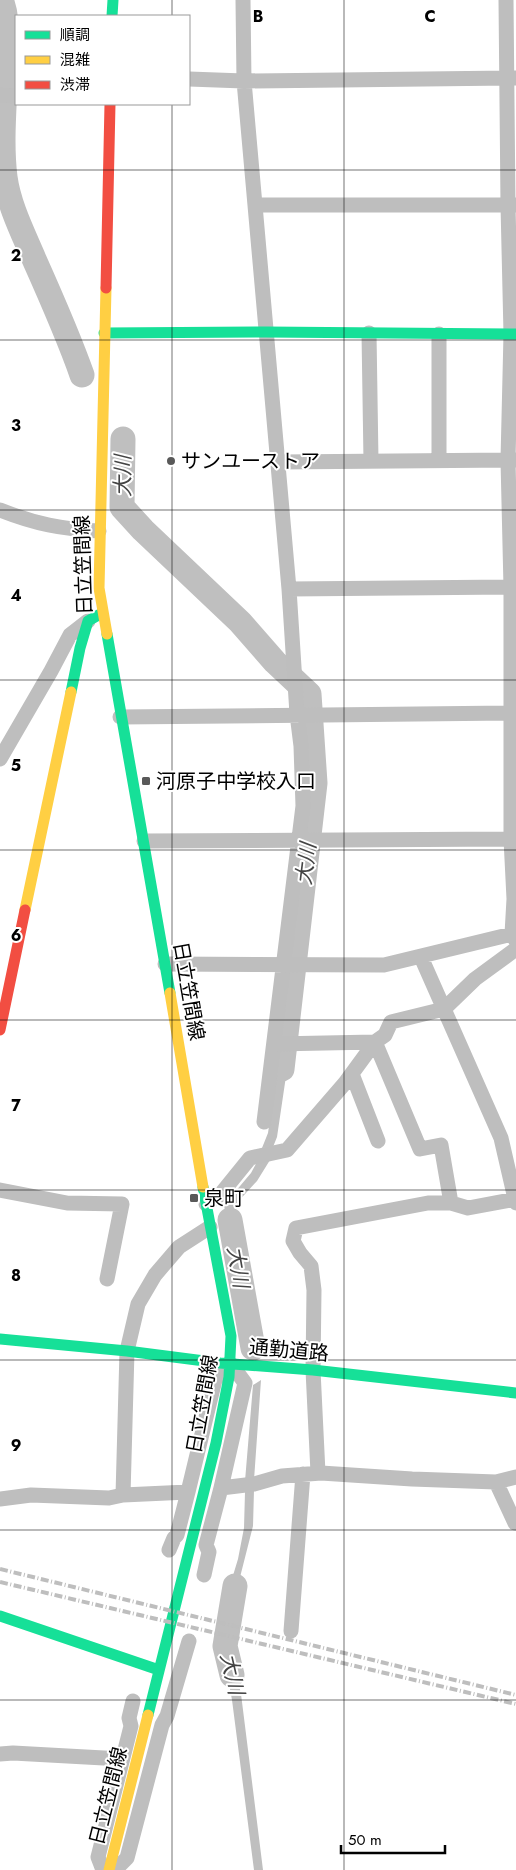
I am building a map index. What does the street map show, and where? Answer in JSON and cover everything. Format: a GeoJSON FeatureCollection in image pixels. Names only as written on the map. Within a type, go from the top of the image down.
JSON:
{"type":"FeatureCollection","features":[{"type":"Feature","properties":{"kind":"main road"},"geometry":{"type":"LineString","coordinates":[[112,15],[113,0]]}},
{"type":"Feature","properties":{"kind":"main road","name":"日立笠間線"},"geometry":{"type":"LineString","coordinates":[[109,1870],[216,1443],[228,1388],[231,1364],[230,1336],[144,841],[120,717],[99,588],[110,105]]}},
{"type":"Feature","properties":{"kind":"main road"},"geometry":{"type":"LineString","coordinates":[[104,333],[514,334]]}},
{"type":"Feature","properties":{"kind":"main road"},"geometry":{"type":"LineString","coordinates":[[0,1030],[80,648],[88,620],[102,613]]}},
{"type":"Feature","properties":{"kind":"main road","name":"通勤道路"},"geometry":{"type":"LineString","coordinates":[[0,1339],[127,1351],[231,1364],[313,1370],[516,1393]]}},
{"type":"Feature","properties":{"kind":"main road"},"geometry":{"type":"LineString","coordinates":[[0,1616],[159,1670]]}},
{"type":"Feature","properties":{"kind":"street"},"geometry":{"type":"LineString","coordinates":[[244,0],[244,81],[279,462],[296,689],[306,714],[301,746],[306,839],[281,1044],[264,1122]]}},
{"type":"Feature","properties":{"kind":"street"},"geometry":{"type":"LineString","coordinates":[[165,964],[384,965],[514,938],[512,460],[514,334],[511,78],[506,0]]}},
{"type":"Feature","properties":{"kind":"street"},"geometry":{"type":"LineString","coordinates":[[190,79],[244,81],[511,78]]}},
{"type":"Feature","properties":{"kind":"street"},"geometry":{"type":"LineString","coordinates":[[0,95],[15,96]]}},
{"type":"Feature","properties":{"kind":"street"},"geometry":{"type":"LineString","coordinates":[[256,205],[512,204]]}},
{"type":"Feature","properties":{"kind":"street"},"geometry":{"type":"LineString","coordinates":[[369,333],[371,461]]}},
{"type":"Feature","properties":{"kind":"street"},"geometry":{"type":"LineString","coordinates":[[439,334],[439,461]]}},
{"type":"Feature","properties":{"kind":"street"},"geometry":{"type":"LineString","coordinates":[[279,462],[512,460]]}},
{"type":"Feature","properties":{"kind":"street"},"geometry":{"type":"LineString","coordinates":[[0,510],[22,519],[59,528],[99,531]]}},
{"type":"Feature","properties":{"kind":"street"},"geometry":{"type":"LineString","coordinates":[[289,589],[513,587]]}},
{"type":"Feature","properties":{"kind":"street"},"geometry":{"type":"LineString","coordinates":[[0,759],[51,672],[70,635],[88,620]]}},
{"type":"Feature","properties":{"kind":"street"},"geometry":{"type":"LineString","coordinates":[[120,717],[513,713]]}},
{"type":"Feature","properties":{"kind":"street"},"geometry":{"type":"LineString","coordinates":[[144,841],[514,839]]}},
{"type":"Feature","properties":{"kind":"street"},"geometry":{"type":"LineString","coordinates":[[206,1204],[220,1195],[250,1158],[287,1150],[352,1074],[375,1042],[386,1035],[391,1022],[444,1009],[475,979],[516,949]]}},
{"type":"Feature","properties":{"kind":"street"},"geometry":{"type":"LineString","coordinates":[[291,1631],[311,1474],[314,1290],[310,1266],[293,1241],[296,1228],[428,1203],[451,1203],[468,1208],[516,1201],[501,1138],[421,957]]}},
{"type":"Feature","properties":{"kind":"street"},"geometry":{"type":"LineString","coordinates":[[281,1044],[375,1042]]}},
{"type":"Feature","properties":{"kind":"street"},"geometry":{"type":"LineString","coordinates":[[375,1042],[420,1148],[441,1145],[451,1203]]}},
{"type":"Feature","properties":{"kind":"street"},"geometry":{"type":"LineString","coordinates":[[352,1074],[378,1141]]}},
{"type":"Feature","properties":{"kind":"street"},"geometry":{"type":"LineString","coordinates":[[0,1190],[67,1203],[122,1204],[107,1279]]}},
{"type":"Feature","properties":{"kind":"street"},"geometry":{"type":"LineString","coordinates":[[123,1495],[127,1351],[138,1304],[155,1275],[179,1247],[210,1227]]}},
{"type":"Feature","properties":{"kind":"street"},"geometry":{"type":"LineString","coordinates":[[168,1550],[177,1535],[215,1380],[231,1364],[245,1383],[206,1545],[209,1552],[204,1575]]}},
{"type":"Feature","properties":{"kind":"street"},"geometry":{"type":"LineString","coordinates":[[221,1488],[249,1485],[282,1476],[311,1474],[496,1482],[516,1477]]}},
{"type":"Feature","properties":{"kind":"street"},"geometry":{"type":"LineString","coordinates":[[496,1482],[515,1524]]}},
{"type":"Feature","properties":{"kind":"street"},"geometry":{"type":"LineString","coordinates":[[0,1499],[31,1495],[109,1498],[123,1495],[188,1492]]}},
{"type":"Feature","properties":{"kind":"street"},"geometry":{"type":"LineString","coordinates":[[115,1870],[127,1858],[162,1726],[167,1716],[189,1641]]}},
{"type":"Feature","properties":{"kind":"street"},"geometry":{"type":"LineString","coordinates":[[103,1870],[98,1857],[131,1726],[129,1718],[133,1701]]}},
{"type":"Feature","properties":{"kind":"street"},"geometry":{"type":"LineString","coordinates":[[0,1754],[13,1753],[122,1759]]}},
{"type":"Feature","properties":{"kind":"water"},"geometry":{"type":"Polygon","coordinates":[[[280,1049],[290,1049],[277,1137],[273,1147],[262,1148],[268,1133],[280,1049]]]}},
{"type":"Feature","properties":{"kind":"water"},"geometry":{"type":"Polygon","coordinates":[[[270,1160],[257,1181],[235,1205],[240,1251],[232,1253],[224,1205],[251,1173],[257,1162],[270,1160]]]}},
{"type":"Feature","properties":{"kind":"water"},"geometry":{"type":"Polygon","coordinates":[[[242,1259],[258,1346],[249,1347],[233,1260],[242,1259]]]}},
{"type":"Feature","properties":{"kind":"water"},"geometry":{"type":"Polygon","coordinates":[[[261,1380],[254,1480],[245,1481],[253,1385],[261,1380]]]}},
{"type":"Feature","properties":{"kind":"water"},"geometry":{"type":"Polygon","coordinates":[[[254,1490],[253,1526],[236,1593],[237,1621],[228,1618],[230,1609],[228,1592],[238,1559],[244,1528],[245,1492],[254,1490]]]}},
{"type":"Feature","properties":{"kind":"water"},"geometry":{"type":"Polygon","coordinates":[[[221,1640],[232,1643],[232,1653],[241,1694],[263,1870],[254,1870],[232,1700],[221,1640]]]}},
{"type":"Feature","properties":{"kind":"waterway","name":"大川"},"geometry":{"type":"LineString","coordinates":[[1,0],[5,12],[6,26],[3,146],[7,188],[17,219],[82,375]]}},
{"type":"Feature","properties":{"kind":"waterway","name":"大川"},"geometry":{"type":"LineString","coordinates":[[123,439],[122,507],[143,530],[240,622],[275,662],[309,694],[315,783],[282,1069]]}},
{"type":"Feature","properties":{"kind":"waterway","name":"大川"},"geometry":{"type":"LineString","coordinates":[[230,1220],[253,1348]]}},
{"type":"Feature","properties":{"kind":"waterway","name":"大川"},"geometry":{"type":"LineString","coordinates":[[232,1675],[225,1646],[235,1586]]}},
{"type":"Feature","properties":{"kind":"railway"},"geometry":{"type":"LineString","coordinates":[[0,1569],[516,1695]]}},
{"type":"Feature","properties":{"kind":"railway"},"geometry":{"type":"LineString","coordinates":[[0,1582],[516,1704]]}},
{"type":"Feature","properties":{"kind":"traffic: fast"},"geometry":{"type":"LineString","coordinates":[[112,15],[113,0]]}},
{"type":"Feature","properties":{"kind":"traffic: fast"},"geometry":{"type":"LineString","coordinates":[[104,333],[516,334]]}},
{"type":"Feature","properties":{"kind":"traffic: fast"},"geometry":{"type":"LineString","coordinates":[[71,692],[88,621],[102,613]]}},
{"type":"Feature","properties":{"kind":"traffic: fast"},"geometry":{"type":"LineString","coordinates":[[107,634],[170,993]]}},
{"type":"Feature","properties":{"kind":"traffic: fast"},"geometry":{"type":"LineString","coordinates":[[148,1715],[216,1443],[229,1377],[231,1336],[203,1187]]}},
{"type":"Feature","properties":{"kind":"traffic: fast"},"geometry":{"type":"LineString","coordinates":[[0,1339],[127,1351],[220,1363],[313,1370],[516,1393]]}},
{"type":"Feature","properties":{"kind":"traffic: fast"},"geometry":{"type":"LineString","coordinates":[[0,1616],[159,1670]]}},
{"type":"Feature","properties":{"kind":"traffic: slow"},"geometry":{"type":"LineString","coordinates":[[106,288],[99,588],[107,634]]}},
{"type":"Feature","properties":{"kind":"traffic: slow"},"geometry":{"type":"LineString","coordinates":[[25,910],[71,692]]}},
{"type":"Feature","properties":{"kind":"traffic: slow"},"geometry":{"type":"LineString","coordinates":[[170,993],[203,1187]]}},
{"type":"Feature","properties":{"kind":"traffic: slow"},"geometry":{"type":"LineString","coordinates":[[109,1870],[148,1715]]}},
{"type":"Feature","properties":{"kind":"traffic: jam"},"geometry":{"type":"LineString","coordinates":[[106,288],[110,105]]}},
{"type":"Feature","properties":{"kind":"traffic: jam"},"geometry":{"type":"LineString","coordinates":[[0,1030],[25,910]]}},
{"type":"Feature","properties":{"kind":"place","name":"サンユーストア"},"geometry":{"type":"Point","coordinates":[171,461]}},
{"type":"Feature","properties":{"kind":"place","name":"河原子中学校入口"},"geometry":{"type":"Point","coordinates":[146,781]}},
{"type":"Feature","properties":{"kind":"place","name":"泉町"},"geometry":{"type":"Point","coordinates":[194,1198]}}]}
